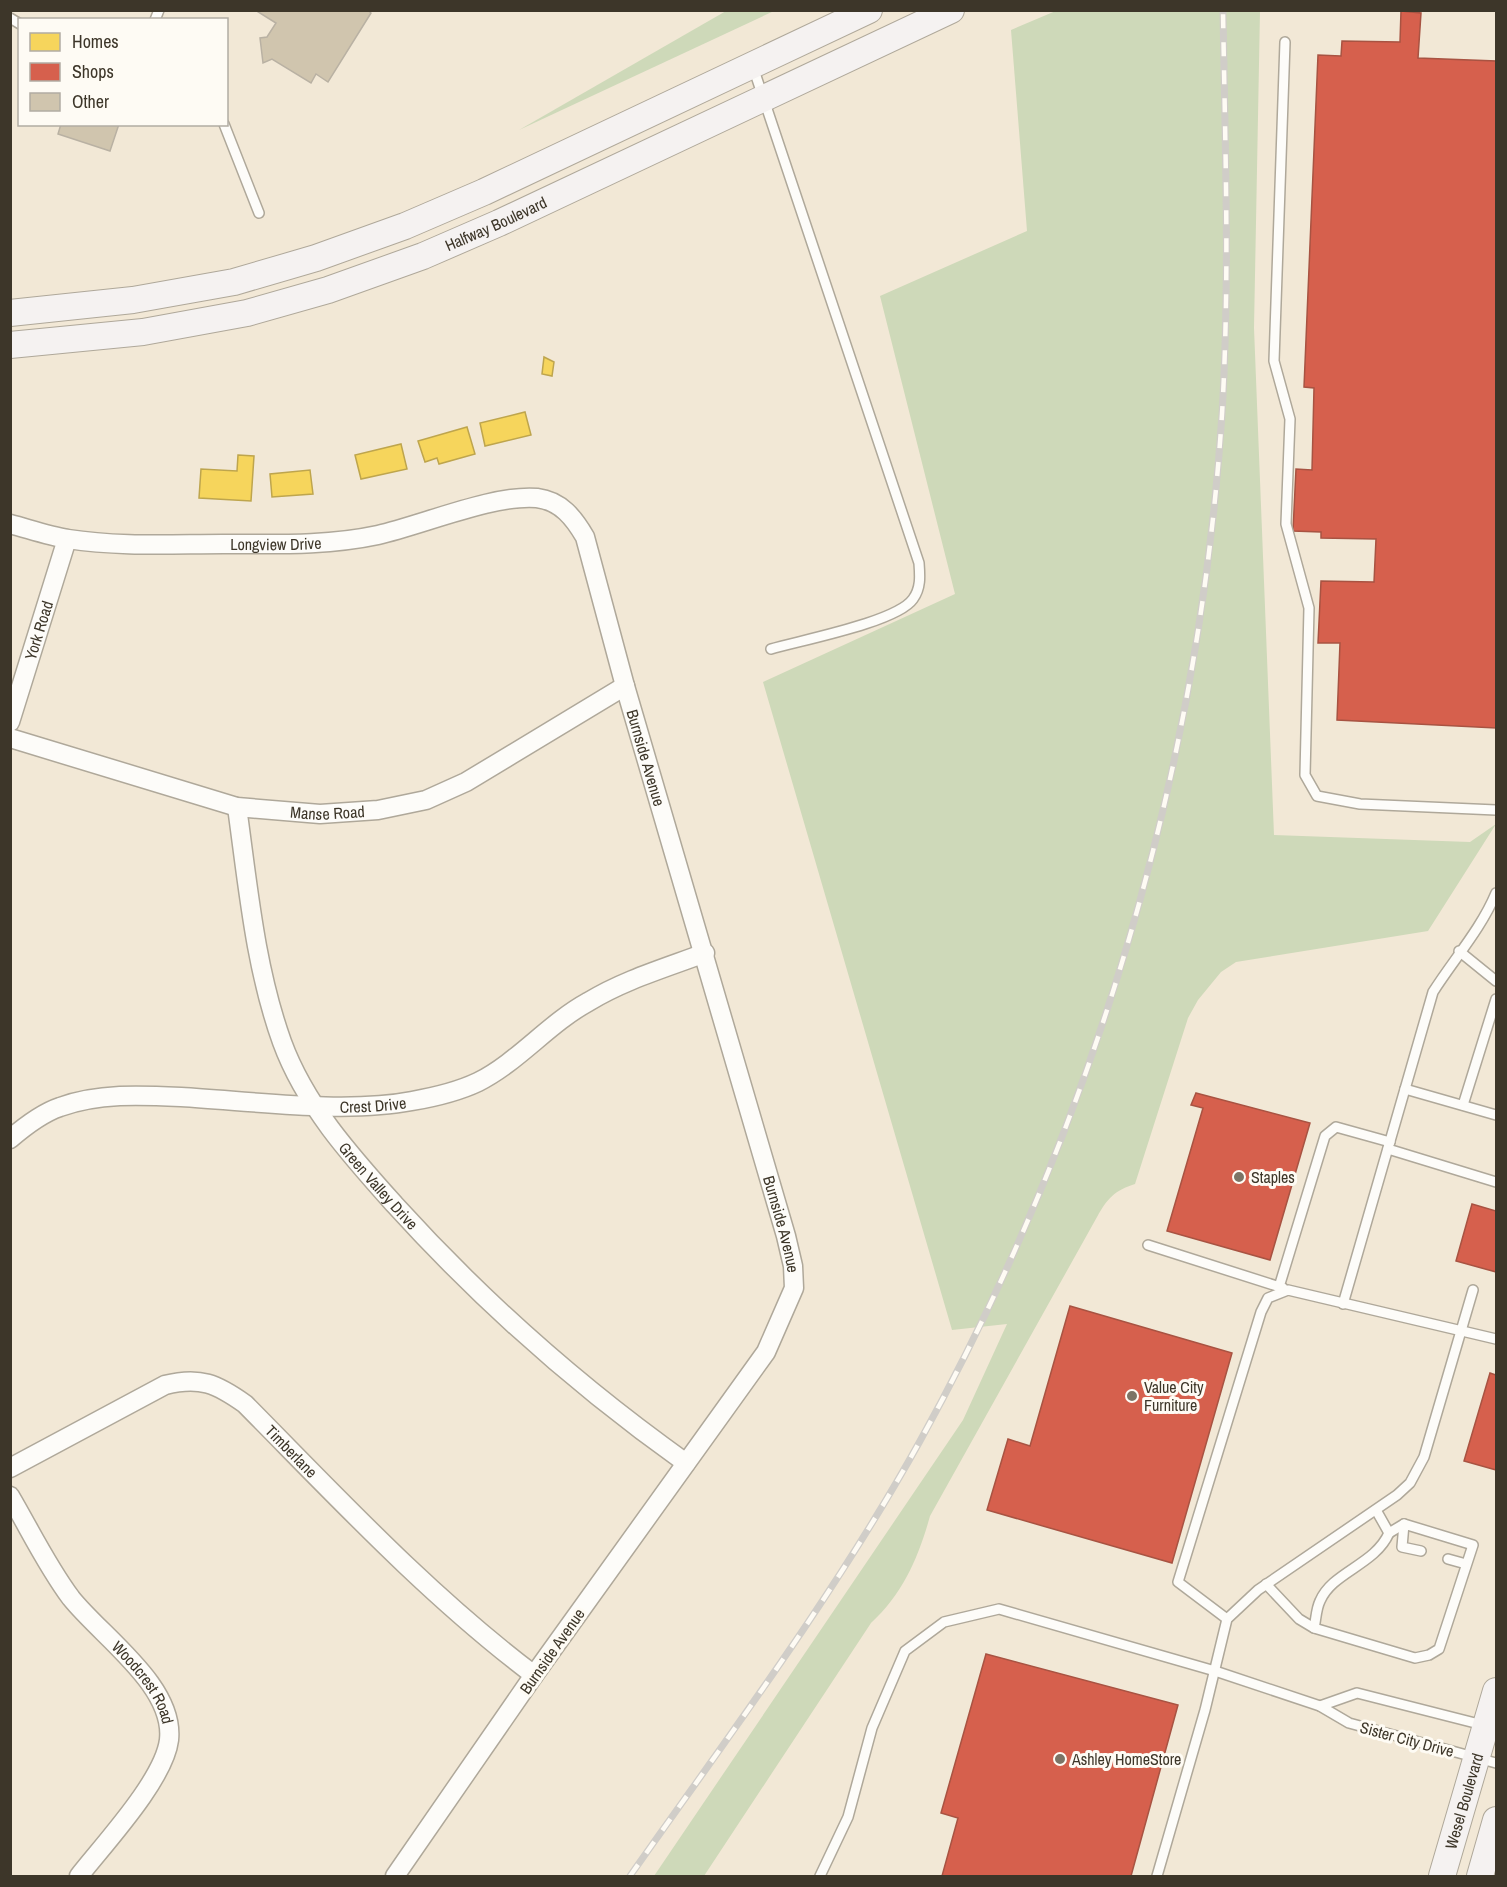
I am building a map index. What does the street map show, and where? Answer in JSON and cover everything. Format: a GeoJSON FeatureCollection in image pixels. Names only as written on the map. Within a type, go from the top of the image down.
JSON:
{"type":"FeatureCollection","features":[{"type":"Feature","properties":{"kind":"main road","name":"Halfway Boulevard"},"geometry":{"type":"LineString","coordinates":[[10,313],[133,300],[211,286],[316,258],[405,226],[484,192],[869,10]]}},
{"type":"Feature","properties":{"kind":"main road","name":"Halfway Boulevard"},"geometry":{"type":"LineString","coordinates":[[10,345],[143,332],[248,313],[328,290],[423,256],[499,223],[951,10]]}},
{"type":"Feature","properties":{"kind":"main road","name":"Wesel Boulevard"},"geometry":{"type":"LineString","coordinates":[[1442,1876],[1487,1760],[1497,1691]]}},
{"type":"Feature","properties":{"kind":"main road"},"geometry":{"type":"LineString","coordinates":[[1480,1876],[1497,1820]]}},
{"type":"Feature","properties":{"kind":"street","name":"Longview Drive"},"geometry":{"type":"LineString","coordinates":[[10,524],[67,539],[140,544],[292,545],[340,542],[379,534],[506,500],[538,498]]}},
{"type":"Feature","properties":{"kind":"street","name":"Burnside Avenue"},"geometry":{"type":"LineString","coordinates":[[395,1876],[534,1675],[766,1352],[794,1288],[793,1266],[786,1236],[625,686],[585,537],[574,518],[557,504],[538,498]]}},
{"type":"Feature","properties":{"kind":"street","name":"York Road"},"geometry":{"type":"LineString","coordinates":[[10,722],[67,539]]}},
{"type":"Feature","properties":{"kind":"street","name":"Manse Road"},"geometry":{"type":"LineString","coordinates":[[10,738],[237,807],[320,814],[378,810],[426,800],[466,782],[625,686]]}},
{"type":"Feature","properties":{"kind":"street","name":"Green Valley Drive"},"geometry":{"type":"LineString","coordinates":[[237,807],[255,936],[268,992],[282,1044],[312,1104],[354,1160],[489,1304],[615,1413],[686,1463]]}},
{"type":"Feature","properties":{"kind":"street","name":"Crest Drive"},"geometry":{"type":"LineString","coordinates":[[10,1139],[58,1107],[89,1099],[135,1095],[369,1105],[410,1102],[458,1090],[478,1082],[510,1060],[586,1002],[620,985],[705,953]]}},
{"type":"Feature","properties":{"kind":"street","name":"Timberlane"},"geometry":{"type":"LineString","coordinates":[[10,1468],[165,1385],[182,1381],[201,1381],[221,1387],[245,1404],[410,1570],[484,1637],[534,1675]]}},
{"type":"Feature","properties":{"kind":"street","name":"Woodcrest Road"},"geometry":{"type":"LineString","coordinates":[[10,1496],[62,1584],[148,1681],[164,1703],[170,1720],[169,1742],[160,1766],[142,1795],[79,1876]]}},
{"type":"Feature","properties":{"kind":"lane"},"geometry":{"type":"LineString","coordinates":[[1285,42],[1274,361],[1290,419],[1286,524],[1309,608],[1305,775],[1317,796],[1360,804],[1497,810]]}},
{"type":"Feature","properties":{"kind":"lane"},"geometry":{"type":"LineString","coordinates":[[752,65],[919,563],[920,582],[914,597],[894,615],[771,649]]}},
{"type":"Feature","properties":{"kind":"lane"},"geometry":{"type":"LineString","coordinates":[[225,126],[259,213]]}},
{"type":"Feature","properties":{"kind":"lane"},"geometry":{"type":"LineString","coordinates":[[1343,1304],[1433,992],[1459,951],[1488,913],[1497,893]]}},
{"type":"Feature","properties":{"kind":"lane"},"geometry":{"type":"LineString","coordinates":[[1459,951],[1497,981]]}},
{"type":"Feature","properties":{"kind":"lane"},"geometry":{"type":"LineString","coordinates":[[1463,1105],[1497,999]]}},
{"type":"Feature","properties":{"kind":"lane"},"geometry":{"type":"LineString","coordinates":[[1405,1089],[1497,1115]]}},
{"type":"Feature","properties":{"kind":"lane"},"geometry":{"type":"LineString","coordinates":[[1227,1619],[1178,1582],[1261,1312],[1268,1298],[1284,1288],[1325,1136],[1336,1127],[1497,1182]]}},
{"type":"Feature","properties":{"kind":"lane"},"geometry":{"type":"LineString","coordinates":[[1148,1245],[1343,1304],[1497,1339]]}},
{"type":"Feature","properties":{"kind":"lane"},"geometry":{"type":"LineString","coordinates":[[1157,1876],[1215,1671],[1227,1619],[1266,1584],[1376,1510],[1410,1483],[1419,1468],[1473,1290]]}},
{"type":"Feature","properties":{"kind":"lane"},"geometry":{"type":"LineString","coordinates":[[1376,1510],[1389,1533]]}},
{"type":"Feature","properties":{"kind":"lane"},"geometry":{"type":"LineString","coordinates":[[1266,1584],[1299,1619],[1314,1628],[1415,1658],[1429,1655],[1439,1649],[1473,1545],[1404,1524],[1389,1533],[1385,1543],[1375,1553],[1328,1588],[1320,1601],[1314,1628]]}},
{"type":"Feature","properties":{"kind":"lane"},"geometry":{"type":"LineString","coordinates":[[1404,1524],[1402,1547],[1421,1551]]}},
{"type":"Feature","properties":{"kind":"lane"},"geometry":{"type":"LineString","coordinates":[[1448,1559],[1466,1564]]}},
{"type":"Feature","properties":{"kind":"lane","name":"Sister City Drive"},"geometry":{"type":"LineString","coordinates":[[820,1876],[848,1817],[872,1728],[905,1650],[944,1622],[999,1609],[1215,1671],[1320,1706],[1349,1723],[1487,1760]]}},
{"type":"Feature","properties":{"kind":"lane","name":"Sister City Drive"},"geometry":{"type":"LineString","coordinates":[[1320,1706],[1357,1694],[1491,1728]]}},
{"type":"Feature","properties":{"kind":"green space"},"geometry":{"type":"Polygon","coordinates":[[[1058,10],[1260,11],[1254,328],[1274,835],[1470,842],[1496,824],[1428,931],[1236,962],[1221,972],[1198,1000],[1188,1018],[1135,1184],[1117,1192],[1101,1211],[930,1516],[921,1546],[901,1587],[871,1623],[704,1876],[654,1876],[963,1420],[1007,1324],[952,1330],[763,682],[955,594],[880,296],[1027,231],[1011,30],[1058,10]]]}},
{"type":"Feature","properties":{"kind":"green space"},"geometry":{"type":"Polygon","coordinates":[[[726,11],[774,11],[519,130],[726,11]]]}},
{"type":"Feature","properties":{"kind":"building: Homes"},"geometry":{"type":"Polygon","coordinates":[[[544,357],[554,362],[552,376],[542,374],[544,357]]]}},
{"type":"Feature","properties":{"kind":"building: Homes"},"geometry":{"type":"Polygon","coordinates":[[[525,412],[531,435],[485,446],[480,423],[525,412]]]}},
{"type":"Feature","properties":{"kind":"building: Homes"},"geometry":{"type":"Polygon","coordinates":[[[467,427],[475,454],[439,464],[437,458],[425,462],[418,441],[467,427]]]}},
{"type":"Feature","properties":{"kind":"building: Homes"},"geometry":{"type":"Polygon","coordinates":[[[401,444],[407,469],[361,479],[355,455],[401,444]]]}},
{"type":"Feature","properties":{"kind":"building: Homes"},"geometry":{"type":"Polygon","coordinates":[[[238,455],[254,456],[251,501],[199,498],[201,469],[237,471],[238,455]]]}},
{"type":"Feature","properties":{"kind":"building: Homes"},"geometry":{"type":"Polygon","coordinates":[[[310,470],[313,494],[272,497],[270,474],[310,470]]]}},
{"type":"Feature","properties":{"kind":"building: Shops"},"geometry":{"type":"Polygon","coordinates":[[[1401,11],[1421,13],[1418,58],[1496,61],[1496,728],[1337,720],[1340,643],[1318,643],[1321,581],[1374,582],[1376,539],[1321,538],[1321,532],[1293,531],[1296,469],[1312,470],[1314,388],[1304,387],[1318,55],[1341,56],[1342,41],[1400,42],[1401,11]]]}},
{"type":"Feature","properties":{"kind":"building: Shops","name":"Staples"},"geometry":{"type":"Polygon","coordinates":[[[1196,1093],[1310,1123],[1270,1260],[1167,1231],[1203,1108],[1191,1105],[1196,1093]]]}},
{"type":"Feature","properties":{"kind":"building: Shops"},"geometry":{"type":"Polygon","coordinates":[[[1472,1204],[1496,1211],[1496,1272],[1456,1261],[1472,1204]]]}},
{"type":"Feature","properties":{"kind":"building: Shops","name":"Value City Furniture"},"geometry":{"type":"Polygon","coordinates":[[[1070,1306],[1232,1353],[1172,1563],[987,1510],[1008,1439],[1030,1446],[1070,1306]]]}},
{"type":"Feature","properties":{"kind":"building: Shops"},"geometry":{"type":"Polygon","coordinates":[[[1490,1373],[1496,1375],[1496,1470],[1464,1461],[1490,1373]]]}},
{"type":"Feature","properties":{"kind":"building: Shops","name":"Ashley HomeStore"},"geometry":{"type":"Polygon","coordinates":[[[986,1654],[1178,1705],[1131,1876],[942,1876],[958,1818],[941,1813],[986,1654]]]}},
{"type":"Feature","properties":{"kind":"building: Other"},"geometry":{"type":"Polygon","coordinates":[[[255,10],[368,10],[371,13],[328,82],[316,74],[311,83],[272,59],[263,63],[260,38],[267,37],[276,23],[255,10]]]}},
{"type":"Feature","properties":{"kind":"building: Other"},"geometry":{"type":"Polygon","coordinates":[[[60,126],[118,126],[110,151],[58,134],[60,126]]]}},
{"type":"Feature","properties":{"kind":"railway"},"geometry":{"type":"LineString","coordinates":[[630,1876],[818,1608],[888,1498],[920,1441],[982,1321],[1037,1198],[1086,1072],[1128,944],[1162,813],[1190,681],[1210,548],[1222,414],[1226,313],[1223,10]]}},
{"type":"Feature","properties":{"kind":"place","name":"Staples"},"geometry":{"type":"Point","coordinates":[1239,1177]}},
{"type":"Feature","properties":{"kind":"place","name":"Value City Furniture"},"geometry":{"type":"Point","coordinates":[1132,1396]}},
{"type":"Feature","properties":{"kind":"place","name":"Ashley HomeStore"},"geometry":{"type":"Point","coordinates":[1060,1759]}}]}
